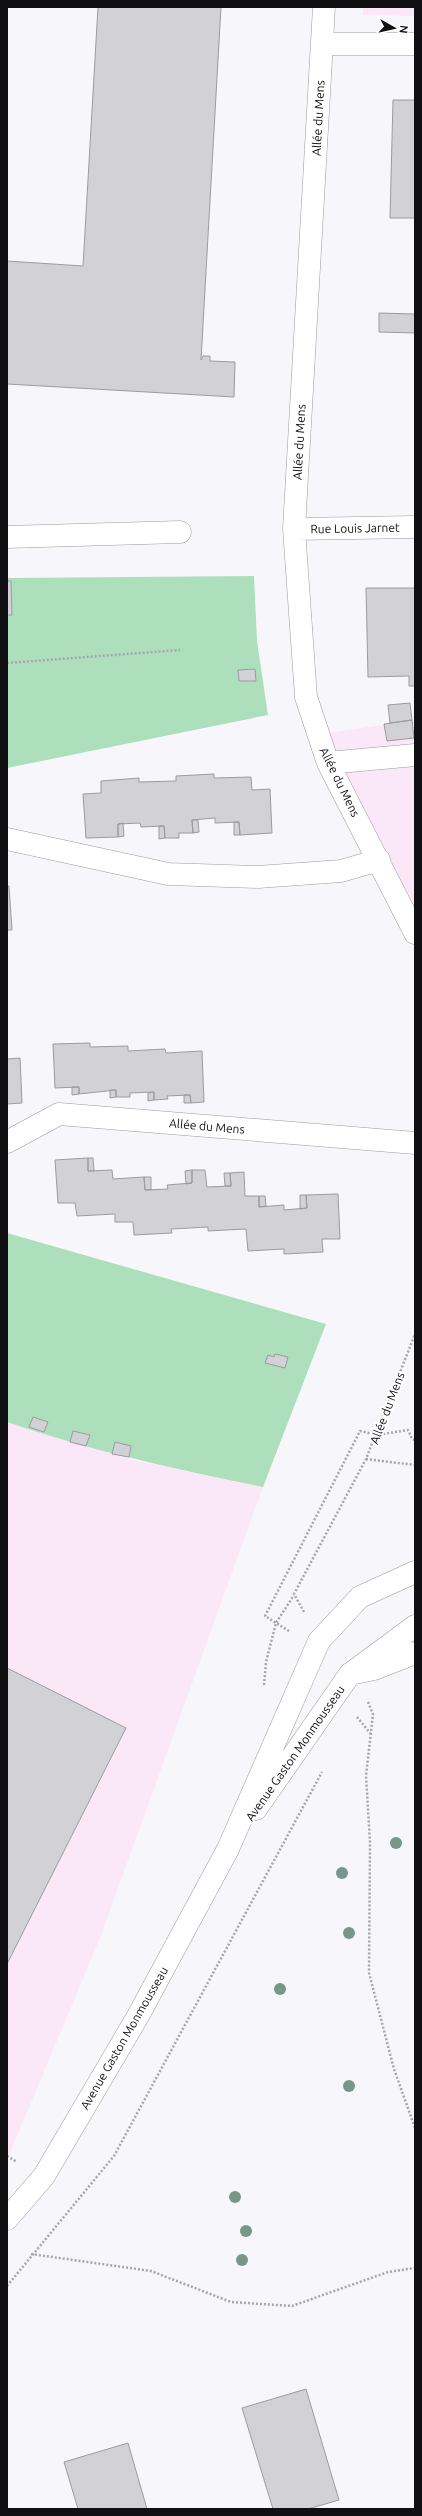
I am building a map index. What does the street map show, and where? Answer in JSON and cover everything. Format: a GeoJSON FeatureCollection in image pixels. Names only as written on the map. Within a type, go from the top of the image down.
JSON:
{"type":"FeatureCollection","features":[{"type":"Feature","properties":{"kind":"street","name":"Allée du Mens"},"geometry":{"type":"LineString","coordinates":[[324,7],[294,529],[306,697],[328,763],[379,860],[415,933]]}},
{"type":"Feature","properties":{"kind":"street"},"geometry":{"type":"LineString","coordinates":[[323,44],[415,44]]}},
{"type":"Feature","properties":{"kind":"street","name":"Rue Louis Jarnet"},"geometry":{"type":"LineString","coordinates":[[294,529],[415,528]]}},
{"type":"Feature","properties":{"kind":"street"},"geometry":{"type":"LineString","coordinates":[[7,537],[180,532]]}},
{"type":"Feature","properties":{"kind":"street"},"geometry":{"type":"LineString","coordinates":[[328,763],[415,755]]}},
{"type":"Feature","properties":{"kind":"street"},"geometry":{"type":"LineString","coordinates":[[7,839],[168,874],[258,877],[340,871],[379,860]]}},
{"type":"Feature","properties":{"kind":"street","name":"Allée du Mens"},"geometry":{"type":"LineString","coordinates":[[7,1142],[59,1114],[415,1143]]}},
{"type":"Feature","properties":{"kind":"street","name":"Avenue Gaston Monmousseau"},"geometry":{"type":"LineString","coordinates":[[7,2219],[44,2176],[126,2037],[228,1849],[315,1650],[360,1597],[415,1572]]}},
{"type":"Feature","properties":{"kind":"street","name":"Avenue Gaston Monmousseau"},"geometry":{"type":"LineString","coordinates":[[228,1849],[350,1674],[415,1626]]}},
{"type":"Feature","properties":{"kind":"street"},"geometry":{"type":"LineString","coordinates":[[350,1674],[374,1669],[415,1653]]}},
{"type":"Feature","properties":{"kind":"path"},"geometry":{"type":"LineString","coordinates":[[7,663],[180,650]]}},
{"type":"Feature","properties":{"kind":"path","name":"Allée du Mens"},"geometry":{"type":"LineString","coordinates":[[366,1459],[377,1435],[415,1334]]}},
{"type":"Feature","properties":{"kind":"path"},"geometry":{"type":"LineString","coordinates":[[315,1650],[265,1616],[360,1431],[377,1435],[408,1430],[412,1439],[415,1440]]}},
{"type":"Feature","properties":{"kind":"path"},"geometry":{"type":"LineString","coordinates":[[315,1650],[294,1594],[366,1459],[415,1464]]}},
{"type":"Feature","properties":{"kind":"path"},"geometry":{"type":"LineString","coordinates":[[350,1674],[365,1696],[373,1714],[370,1734],[370,1758],[366,1776],[370,1842],[369,1973],[394,2070],[415,2128]]}},
{"type":"Feature","properties":{"kind":"path"},"geometry":{"type":"LineString","coordinates":[[338,1692],[370,1734]]}},
{"type":"Feature","properties":{"kind":"path"},"geometry":{"type":"LineString","coordinates":[[353,1724],[358,1718]]}},
{"type":"Feature","properties":{"kind":"path"},"geometry":{"type":"LineString","coordinates":[[7,2286],[31,2254],[114,2156],[324,1768]]}},
{"type":"Feature","properties":{"kind":"path"},"geometry":{"type":"LineString","coordinates":[[31,2254],[151,2271],[231,2302],[292,2306],[388,2272],[415,2268]]}},
{"type":"Feature","properties":{"kind":"shaded area"},"geometry":{"type":"Polygon","coordinates":[[[363,7],[415,7],[415,16],[363,15],[363,7]]]}},
{"type":"Feature","properties":{"kind":"shaded area"},"geometry":{"type":"Polygon","coordinates":[[[415,720],[415,922],[322,734],[415,720]]]}},
{"type":"Feature","properties":{"kind":"shaded area"},"geometry":{"type":"Polygon","coordinates":[[[7,1422],[49,1436],[137,1461],[263,1487],[100,1938],[7,2160],[7,1422]]]}},
{"type":"Feature","properties":{"kind":"green space"},"geometry":{"type":"Polygon","coordinates":[[[254,576],[257,641],[268,715],[7,768],[7,578],[254,576]]]}},
{"type":"Feature","properties":{"kind":"green space"},"geometry":{"type":"Polygon","coordinates":[[[7,1233],[326,1324],[263,1487],[102,1451],[7,1422],[7,1233]]]}},
{"type":"Feature","properties":{"kind":"building"},"geometry":{"type":"Polygon","coordinates":[[[98,7],[221,7],[201,360],[203,356],[210,356],[210,361],[235,362],[234,397],[7,384],[7,261],[83,266],[98,7]]]}},
{"type":"Feature","properties":{"kind":"building"},"geometry":{"type":"Polygon","coordinates":[[[393,100],[415,100],[415,218],[390,218],[393,100]]]}},
{"type":"Feature","properties":{"kind":"building"},"geometry":{"type":"Polygon","coordinates":[[[379,313],[415,314],[415,333],[379,332],[379,313]]]}},
{"type":"Feature","properties":{"kind":"building"},"geometry":{"type":"Polygon","coordinates":[[[7,581],[11,581],[12,615],[7,615],[7,581]]]}},
{"type":"Feature","properties":{"kind":"building"},"geometry":{"type":"Polygon","coordinates":[[[366,588],[415,588],[415,686],[409,686],[409,676],[368,677],[366,588]]]}},
{"type":"Feature","properties":{"kind":"building"},"geometry":{"type":"Polygon","coordinates":[[[255,669],[256,681],[239,681],[238,670],[255,669]]]}},
{"type":"Feature","properties":{"kind":"building"},"geometry":{"type":"Polygon","coordinates":[[[410,703],[412,720],[390,723],[388,705],[410,703]]]}},
{"type":"Feature","properties":{"kind":"building"},"geometry":{"type":"Polygon","coordinates":[[[412,720],[414,738],[387,741],[384,724],[412,720]]]}},
{"type":"Feature","properties":{"kind":"building"},"geometry":{"type":"Polygon","coordinates":[[[214,774],[214,778],[251,777],[252,790],[270,789],[272,833],[240,835],[239,822],[215,823],[215,818],[192,820],[193,833],[179,833],[179,838],[165,838],[164,826],[141,827],[140,823],[118,824],[118,837],[86,838],[83,794],[101,793],[101,781],[139,778],[139,782],[176,781],[176,776],[214,774]]]}},
{"type":"Feature","properties":{"kind":"building"},"geometry":{"type":"Polygon","coordinates":[[[192,820],[198,820],[199,832],[193,833],[192,820]]]}},
{"type":"Feature","properties":{"kind":"building"},"geometry":{"type":"Polygon","coordinates":[[[234,822],[239,822],[240,835],[234,835],[234,822]]]}},
{"type":"Feature","properties":{"kind":"building"},"geometry":{"type":"Polygon","coordinates":[[[123,823],[124,836],[118,837],[118,824],[123,823]]]}},
{"type":"Feature","properties":{"kind":"building"},"geometry":{"type":"Polygon","coordinates":[[[159,826],[164,826],[165,838],[159,839],[159,826]]]}},
{"type":"Feature","properties":{"kind":"building"},"geometry":{"type":"Polygon","coordinates":[[[7,886],[9,886],[12,930],[7,930],[7,886]]]}},
{"type":"Feature","properties":{"kind":"building"},"geometry":{"type":"Polygon","coordinates":[[[90,1043],[90,1047],[128,1046],[128,1051],[165,1049],[166,1053],[202,1051],[204,1102],[191,1103],[190,1095],[167,1096],[168,1099],[154,1100],[154,1092],[130,1093],[130,1097],[116,1097],[116,1090],[79,1094],[79,1087],[55,1088],[53,1044],[90,1043]]]}},
{"type":"Feature","properties":{"kind":"building"},"geometry":{"type":"Polygon","coordinates":[[[20,1058],[22,1103],[7,1104],[7,1059],[20,1058]]]}},
{"type":"Feature","properties":{"kind":"building"},"geometry":{"type":"Polygon","coordinates":[[[72,1087],[79,1087],[79,1094],[72,1095],[72,1087]]]}},
{"type":"Feature","properties":{"kind":"building"},"geometry":{"type":"Polygon","coordinates":[[[110,1090],[116,1090],[116,1097],[110,1098],[110,1090]]]}},
{"type":"Feature","properties":{"kind":"building"},"geometry":{"type":"Polygon","coordinates":[[[154,1092],[154,1100],[148,1101],[148,1093],[154,1092]]]}},
{"type":"Feature","properties":{"kind":"building"},"geometry":{"type":"Polygon","coordinates":[[[184,1095],[190,1095],[191,1103],[184,1103],[184,1095]]]}},
{"type":"Feature","properties":{"kind":"building"},"geometry":{"type":"Polygon","coordinates":[[[88,1158],[88,1171],[112,1170],[113,1179],[144,1177],[145,1190],[168,1189],[167,1185],[192,1183],[192,1170],[205,1170],[207,1187],[231,1186],[230,1173],[244,1172],[245,1196],[259,1196],[259,1207],[284,1205],[284,1210],[307,1208],[306,1195],[338,1194],[340,1239],[322,1239],[323,1252],[284,1254],[284,1249],[248,1251],[246,1229],[208,1231],[208,1227],[171,1229],[172,1233],[134,1235],[133,1222],[115,1222],[115,1214],[77,1216],[75,1203],[58,1203],[55,1160],[88,1158]]]}},
{"type":"Feature","properties":{"kind":"building"},"geometry":{"type":"Polygon","coordinates":[[[88,1158],[93,1158],[94,1171],[88,1171],[88,1158]]]}},
{"type":"Feature","properties":{"kind":"building"},"geometry":{"type":"Polygon","coordinates":[[[192,1170],[192,1183],[186,1184],[185,1171],[192,1170]]]}},
{"type":"Feature","properties":{"kind":"building"},"geometry":{"type":"Polygon","coordinates":[[[224,1173],[230,1173],[231,1186],[225,1186],[224,1173]]]}},
{"type":"Feature","properties":{"kind":"building"},"geometry":{"type":"Polygon","coordinates":[[[144,1177],[151,1177],[151,1190],[145,1190],[144,1177]]]}},
{"type":"Feature","properties":{"kind":"building"},"geometry":{"type":"Polygon","coordinates":[[[300,1195],[306,1195],[307,1208],[300,1209],[300,1195]]]}},
{"type":"Feature","properties":{"kind":"building"},"geometry":{"type":"Polygon","coordinates":[[[259,1196],[265,1196],[266,1206],[259,1207],[259,1196]]]}},
{"type":"Feature","properties":{"kind":"building"},"geometry":{"type":"Polygon","coordinates":[[[275,1354],[288,1357],[285,1368],[265,1363],[268,1355],[274,1357],[275,1354]]]}},
{"type":"Feature","properties":{"kind":"building"},"geometry":{"type":"Polygon","coordinates":[[[33,1417],[48,1422],[44,1432],[29,1427],[33,1417]]]}},
{"type":"Feature","properties":{"kind":"building"},"geometry":{"type":"Polygon","coordinates":[[[73,1431],[90,1435],[86,1446],[70,1442],[73,1431]]]}},
{"type":"Feature","properties":{"kind":"building"},"geometry":{"type":"Polygon","coordinates":[[[115,1442],[131,1446],[129,1457],[112,1454],[115,1442]]]}},
{"type":"Feature","properties":{"kind":"building"},"geometry":{"type":"Polygon","coordinates":[[[7,1668],[126,1728],[7,1964],[7,1668]]]}},
{"type":"Feature","properties":{"kind":"building"},"geometry":{"type":"Polygon","coordinates":[[[306,2389],[339,2500],[308,2509],[273,2509],[242,2408],[306,2389]]]}},
{"type":"Feature","properties":{"kind":"building"},"geometry":{"type":"Polygon","coordinates":[[[128,2443],[147,2509],[78,2509],[64,2462],[128,2443]]]}}]}
